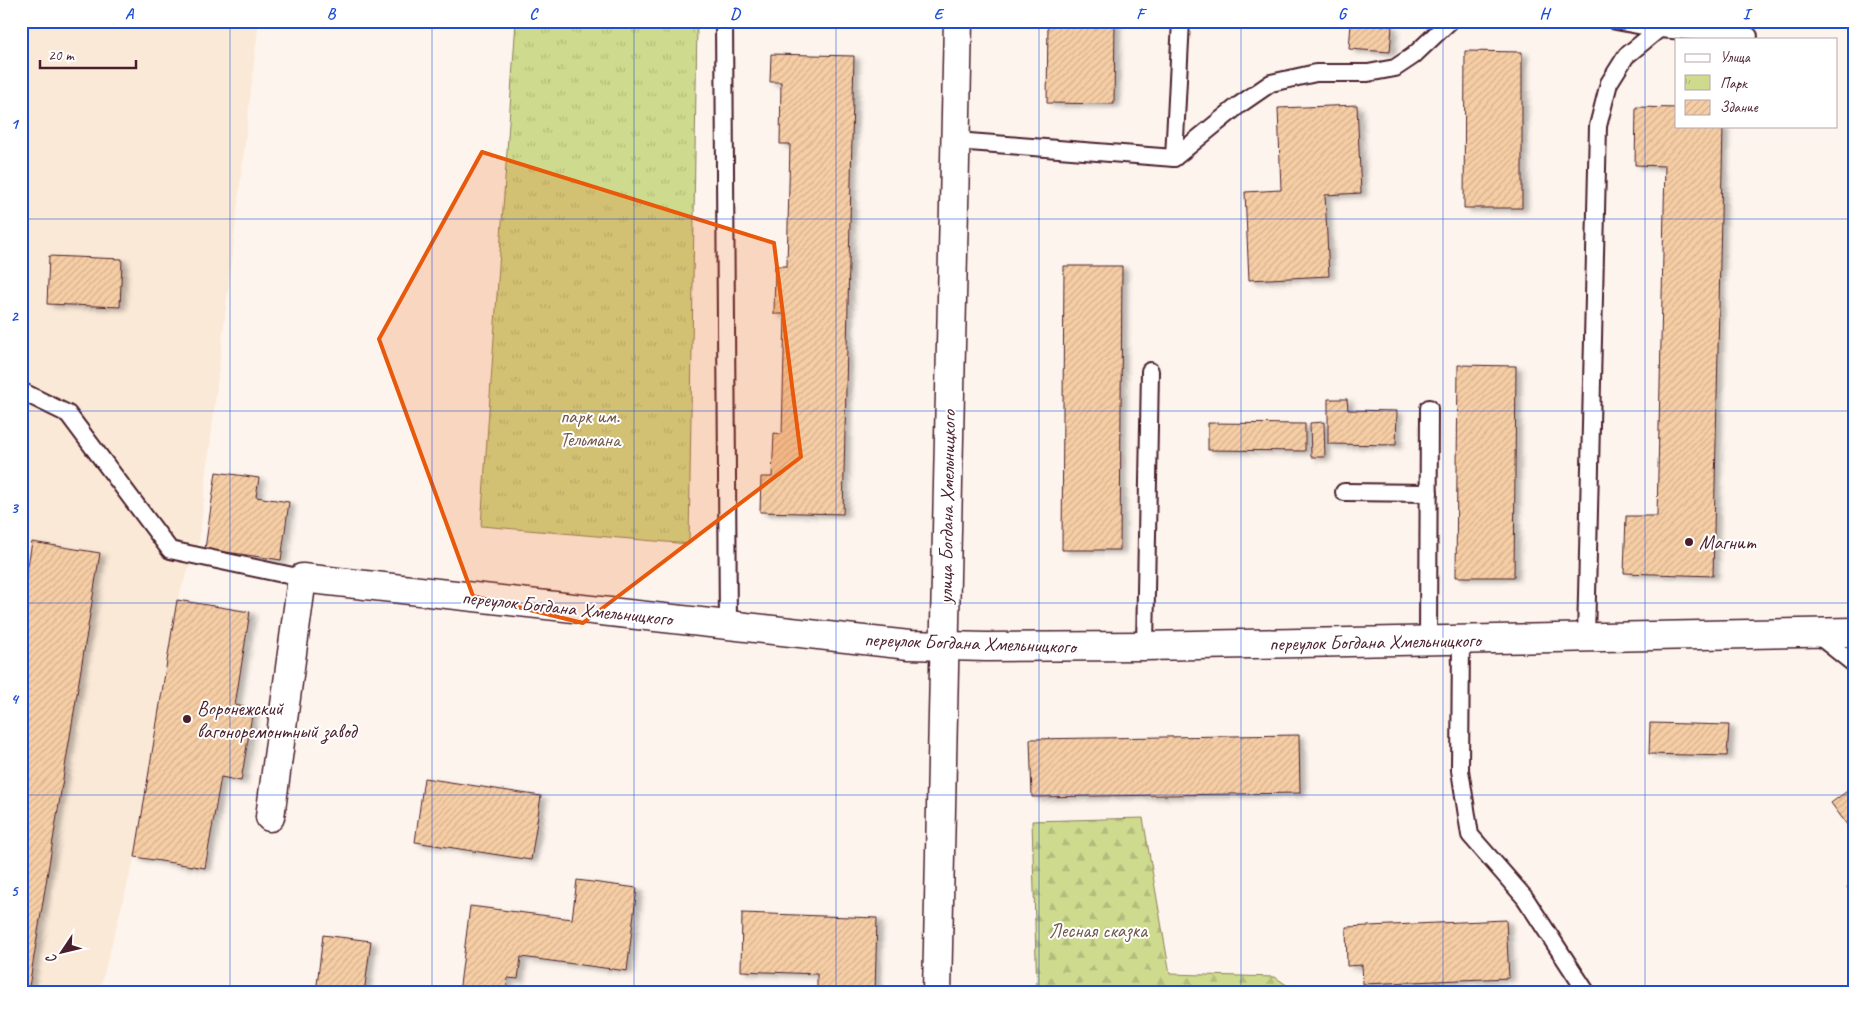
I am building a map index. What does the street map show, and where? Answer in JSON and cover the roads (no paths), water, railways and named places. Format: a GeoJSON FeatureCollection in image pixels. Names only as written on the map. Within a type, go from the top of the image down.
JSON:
{"type":"FeatureCollection","features":[{"type":"Feature","properties":{"kind":"street","name":"улица Богдана Хмельницкого"},"geometry":{"type":"LineString","coordinates":[[937,993],[958,21]]}},
{"type":"Feature","properties":{"kind":"street","name":"переулок Богдана Хмельницкого"},"geometry":{"type":"LineString","coordinates":[[302,578],[910,645],[1145,646],[1854,632]]}},
{"type":"Feature","properties":{"kind":"street"},"geometry":{"type":"LineString","coordinates":[[270,817],[302,578]]}},
{"type":"Feature","properties":{"kind":"lane"},"geometry":{"type":"LineString","coordinates":[[724,21],[728,626]]}},
{"type":"Feature","properties":{"kind":"lane"},"geometry":{"type":"LineString","coordinates":[[1174,158],[1181,21]]}},
{"type":"Feature","properties":{"kind":"lane"},"geometry":{"type":"LineString","coordinates":[[956,141],[1174,158],[1271,83],[1316,73],[1368,74],[1395,68],[1413,56],[1450,21]]}},
{"type":"Feature","properties":{"kind":"lane"},"geometry":{"type":"LineString","coordinates":[[1616,21],[1659,29],[1749,36]]}},
{"type":"Feature","properties":{"kind":"lane"},"geometry":{"type":"LineString","coordinates":[[1586,638],[1598,126],[1609,83],[1613,76],[1626,56],[1659,29]]}},
{"type":"Feature","properties":{"kind":"lane"},"geometry":{"type":"LineString","coordinates":[[1145,646],[1150,370]]}},
{"type":"Feature","properties":{"kind":"lane"},"geometry":{"type":"LineString","coordinates":[[21,390],[68,414],[170,550],[302,578]]}},
{"type":"Feature","properties":{"kind":"lane"},"geometry":{"type":"LineString","coordinates":[[1428,641],[1429,408]]}},
{"type":"Feature","properties":{"kind":"lane"},"geometry":{"type":"LineString","coordinates":[[1344,492],[1429,493]]}},
{"type":"Feature","properties":{"kind":"lane"},"geometry":{"type":"LineString","coordinates":[[1815,633],[1854,664]]}},
{"type":"Feature","properties":{"kind":"lane"},"geometry":{"type":"LineString","coordinates":[[1461,640],[1460,770],[1470,835],[1525,898],[1587,993]]}},
{"type":"Feature","properties":{"kind":"place","name":"Магнит"},"geometry":{"type":"Point","coordinates":[1689,542]}},
{"type":"Feature","properties":{"kind":"place","name":"Воронежский вагоноремонтный завод"},"geometry":{"type":"Point","coordinates":[187,719]}},
{"type":"Feature","properties":{"kind":"park label","name":"парк им. Тельмана"},"geometry":{"type":"Point","coordinates":[590,428]}},
{"type":"Feature","properties":{"kind":"park label","name":"Лесная сказка"},"geometry":{"type":"Point","coordinates":[1098,930]}}]}
